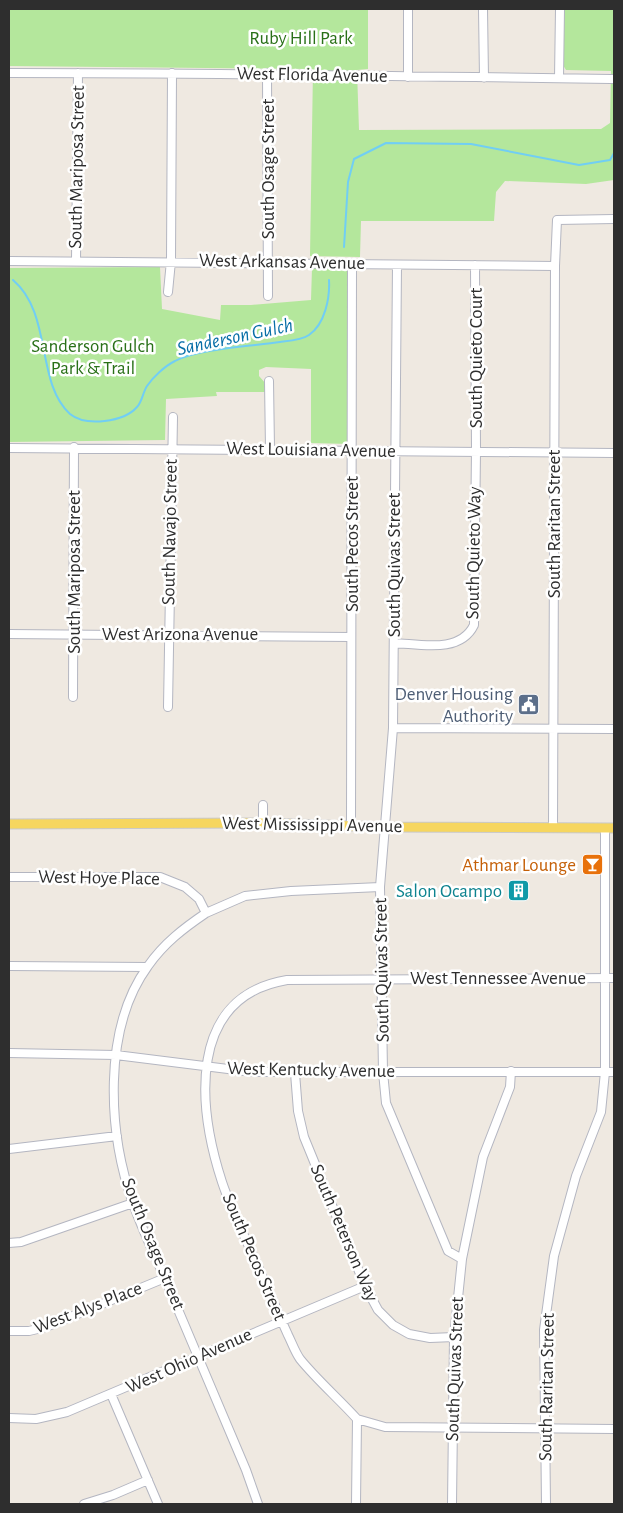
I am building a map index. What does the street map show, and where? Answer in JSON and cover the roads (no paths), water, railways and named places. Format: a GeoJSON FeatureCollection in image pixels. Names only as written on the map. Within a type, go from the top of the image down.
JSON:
{"type":"FeatureCollection","features":[{"type":"Feature","properties":{"kind":"main road","name":"West Mississippi Avenue"},"geometry":{"type":"LineString","coordinates":[[9,824],[263,823],[384,827],[610,828]]}},
{"type":"Feature","properties":{"kind":"street"},"geometry":{"type":"LineString","coordinates":[[408,9],[408,77]]}},
{"type":"Feature","properties":{"kind":"street"},"geometry":{"type":"LineString","coordinates":[[483,9],[484,78]]}},
{"type":"Feature","properties":{"kind":"street"},"geometry":{"type":"LineString","coordinates":[[559,78],[560,9]]}},
{"type":"Feature","properties":{"kind":"street","name":"West Florida Avenue"},"geometry":{"type":"LineString","coordinates":[[9,73],[267,73],[408,77],[614,79]]}},
{"type":"Feature","properties":{"kind":"street","name":"South Mariposa Street"},"geometry":{"type":"LineString","coordinates":[[76,261],[78,73]]}},
{"type":"Feature","properties":{"kind":"street"},"geometry":{"type":"LineString","coordinates":[[168,292],[171,261],[172,73]]}},
{"type":"Feature","properties":{"kind":"street","name":"South Osage Street"},"geometry":{"type":"LineString","coordinates":[[267,73],[268,296]]}},
{"type":"Feature","properties":{"kind":"street","name":"South Raritan Street"},"geometry":{"type":"LineString","coordinates":[[553,828],[555,266],[557,220],[614,219]]}},
{"type":"Feature","properties":{"kind":"street","name":"West Arkansas Avenue"},"geometry":{"type":"LineString","coordinates":[[9,261],[555,266]]}},
{"type":"Feature","properties":{"kind":"street","name":"South Pecos Street"},"geometry":{"type":"LineString","coordinates":[[351,826],[352,263]]}},
{"type":"Feature","properties":{"kind":"street","name":"South Quivas Street"},"geometry":{"type":"LineString","coordinates":[[397,265],[394,728],[380,887],[383,1072],[386,1103],[404,1149],[448,1251],[462,1259],[454,1336],[452,1504]]}},
{"type":"Feature","properties":{"kind":"street","name":"South Quieto Court"},"geometry":{"type":"LineString","coordinates":[[475,265],[476,452]]}},
{"type":"Feature","properties":{"kind":"street"},"geometry":{"type":"LineString","coordinates":[[269,381],[270,449]]}},
{"type":"Feature","properties":{"kind":"street","name":"South Navajo Street"},"geometry":{"type":"LineString","coordinates":[[168,707],[170,448],[172,417]]}},
{"type":"Feature","properties":{"kind":"street","name":"South Mariposa Street"},"geometry":{"type":"LineString","coordinates":[[74,447],[74,697]]}},
{"type":"Feature","properties":{"kind":"street","name":"West Louisiana Avenue"},"geometry":{"type":"LineString","coordinates":[[9,448],[74,447],[614,453]]}},
{"type":"Feature","properties":{"kind":"street","name":"South Quieto Way"},"geometry":{"type":"LineString","coordinates":[[394,643],[454,644],[464,639],[474,625],[476,452]]}},
{"type":"Feature","properties":{"kind":"street","name":"West Arizona Avenue"},"geometry":{"type":"LineString","coordinates":[[9,634],[351,637]]}},
{"type":"Feature","properties":{"kind":"street"},"geometry":{"type":"LineString","coordinates":[[394,728],[614,729]]}},
{"type":"Feature","properties":{"kind":"street"},"geometry":{"type":"LineString","coordinates":[[263,805],[263,823]]}},
{"type":"Feature","properties":{"kind":"street","name":"South Raritan Street"},"geometry":{"type":"LineString","coordinates":[[546,1504],[544,1330],[554,1256],[576,1176],[601,1112],[605,1072],[605,978],[610,828]]}},
{"type":"Feature","properties":{"kind":"street","name":"West Hoye Place"},"geometry":{"type":"LineString","coordinates":[[9,877],[160,877],[178,882],[193,892],[206,913]]}},
{"type":"Feature","properties":{"kind":"street"},"geometry":{"type":"LineString","coordinates":[[206,913],[245,896],[291,891],[380,887]]}},
{"type":"Feature","properties":{"kind":"street","name":"South Osage Street"},"geometry":{"type":"LineString","coordinates":[[206,913],[172,938],[147,967],[126,1011],[116,1055],[114,1095],[117,1136],[133,1203],[246,1470],[258,1504]]}},
{"type":"Feature","properties":{"kind":"street"},"geometry":{"type":"LineString","coordinates":[[9,966],[147,967]]}},
{"type":"Feature","properties":{"kind":"street","name":"West Tennessee Avenue"},"geometry":{"type":"LineString","coordinates":[[244,996],[268,984],[287,980],[614,978]]}},
{"type":"Feature","properties":{"kind":"street","name":"South Pecos Street"},"geometry":{"type":"LineString","coordinates":[[244,996],[231,1008],[217,1028],[206,1066],[207,1121],[222,1183],[299,1358],[357,1419]]}},
{"type":"Feature","properties":{"kind":"street","name":"West Kentucky Avenue"},"geometry":{"type":"LineString","coordinates":[[9,1054],[116,1055],[252,1072],[614,1072]]}},
{"type":"Feature","properties":{"kind":"street"},"geometry":{"type":"LineString","coordinates":[[462,1259],[482,1165],[510,1087],[512,1071]]}},
{"type":"Feature","properties":{"kind":"street","name":"South Peterson Way"},"geometry":{"type":"LineString","coordinates":[[295,1072],[298,1111],[304,1137],[365,1286],[378,1310],[401,1330],[422,1337],[454,1336]]}},
{"type":"Feature","properties":{"kind":"street"},"geometry":{"type":"LineString","coordinates":[[9,1149],[117,1136]]}},
{"type":"Feature","properties":{"kind":"street"},"geometry":{"type":"LineString","coordinates":[[9,1243],[21,1242],[133,1203]]}},
{"type":"Feature","properties":{"kind":"street","name":"West Alys Place"},"geometry":{"type":"LineString","coordinates":[[9,1331],[29,1331],[46,1327],[165,1278]]}},
{"type":"Feature","properties":{"kind":"street","name":"West Ohio Avenue"},"geometry":{"type":"LineString","coordinates":[[9,1418],[36,1419],[67,1412],[365,1286]]}},
{"type":"Feature","properties":{"kind":"street"},"geometry":{"type":"LineString","coordinates":[[111,1394],[158,1504]]}},
{"type":"Feature","properties":{"kind":"street"},"geometry":{"type":"LineString","coordinates":[[356,1504],[357,1419],[385,1426],[452,1429],[614,1429]]}},
{"type":"Feature","properties":{"kind":"street"},"geometry":{"type":"LineString","coordinates":[[84,1504],[113,1495],[148,1480]]}},
{"type":"Feature","properties":{"kind":"waterway","name":"Sanderson Gulch"},"geometry":{"type":"LineString","coordinates":[[344,247],[348,182],[354,159],[386,143],[471,144],[579,165],[610,160],[614,153]]}},
{"type":"Feature","properties":{"kind":"waterway","name":"Sanderson Gulch"},"geometry":{"type":"LineString","coordinates":[[13,280],[25,294],[34,311],[47,367],[59,400],[70,414],[77,418],[95,421],[114,419],[131,412],[139,405],[147,386],[156,375],[171,363],[184,357],[210,351],[295,340],[309,335],[323,318],[329,295],[329,280]]}},
{"type":"Feature","properties":{"kind":"place","name":"Denver Housing Authority"},"geometry":{"type":"Point","coordinates":[529,705]}},
{"type":"Feature","properties":{"kind":"place","name":"Athmar Lounge"},"geometry":{"type":"Point","coordinates":[592,865]}},
{"type":"Feature","properties":{"kind":"place","name":"Salon Ocampo"},"geometry":{"type":"Point","coordinates":[518,891]}},
{"type":"Feature","properties":{"kind":"park label","name":"Ruby Hill Park"},"geometry":{"type":"Point","coordinates":[301,38]}},
{"type":"Feature","properties":{"kind":"park label","name":"Sanderson Gulch Park & Trail"},"geometry":{"type":"Point","coordinates":[93,357]}}]}
